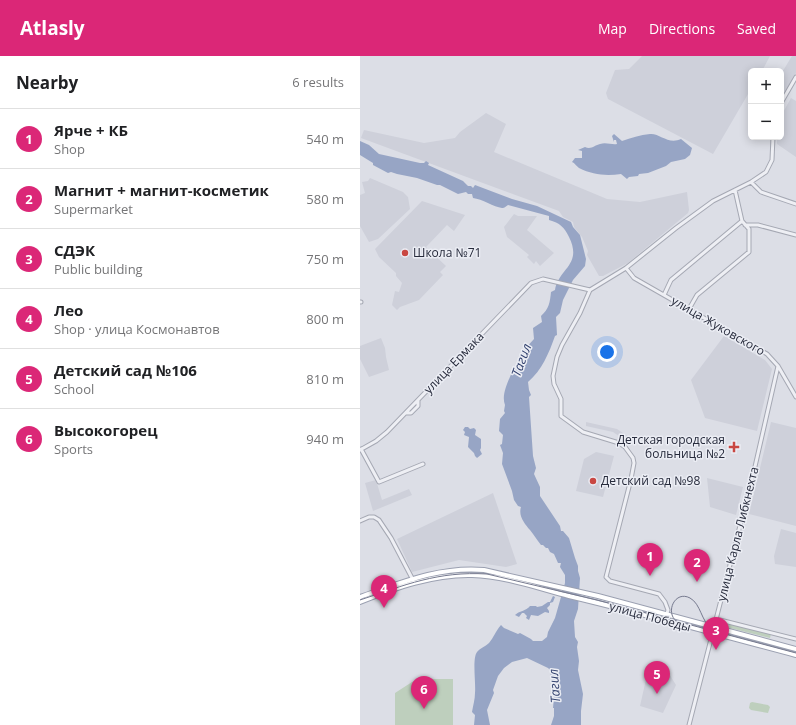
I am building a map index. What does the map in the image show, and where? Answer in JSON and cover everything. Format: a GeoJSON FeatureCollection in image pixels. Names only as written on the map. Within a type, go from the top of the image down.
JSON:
{"type":"FeatureCollection","features":[{"type":"Feature","properties":{"kind":"main road","name":"улица Победы"},"geometry":{"type":"LineString","coordinates":[[413,581],[436,572],[471,569],[494,571],[598,596],[796,649]]}},
{"type":"Feature","properties":{"kind":"main road","name":"улица Победы"},"geometry":{"type":"LineString","coordinates":[[413,581],[471,575],[494,578],[665,620],[796,655]]}},
{"type":"Feature","properties":{"kind":"main road"},"geometry":{"type":"LineString","coordinates":[[360,597],[413,581]]}},
{"type":"Feature","properties":{"kind":"main road"},"geometry":{"type":"LineString","coordinates":[[360,602],[413,581]]}},
{"type":"Feature","properties":{"kind":"street"},"geometry":{"type":"LineString","coordinates":[[784,98],[796,77]]}},
{"type":"Feature","properties":{"kind":"street"},"geometry":{"type":"LineString","coordinates":[[665,620],[668,610],[665,602],[659,594],[610,580],[606,574],[631,479],[634,463],[633,458],[619,443],[583,432],[561,416],[560,399],[554,384],[553,376],[560,351],[590,290],[626,268],[694,214],[713,201],[751,182],[766,172],[771,164],[773,155],[773,140]]}},
{"type":"Feature","properties":{"kind":"street"},"geometry":{"type":"LineString","coordinates":[[751,182],[761,192],[796,204]]}},
{"type":"Feature","properties":{"kind":"street"},"geometry":{"type":"LineString","coordinates":[[689,309],[697,295],[749,252],[749,229],[742,221],[735,190]]}},
{"type":"Feature","properties":{"kind":"street"},"geometry":{"type":"LineString","coordinates":[[664,295],[671,280],[742,221]]}},
{"type":"Feature","properties":{"kind":"street"},"geometry":{"type":"LineString","coordinates":[[745,225],[758,225],[796,235]]}},
{"type":"Feature","properties":{"kind":"street","name":"улица Жуковского"},"geometry":{"type":"LineString","coordinates":[[626,268],[634,278],[767,354],[778,366],[796,397]]}},
{"type":"Feature","properties":{"kind":"street","name":"улица Ермака"},"geometry":{"type":"LineString","coordinates":[[361,449],[381,438],[525,288],[538,280],[548,280],[579,289],[590,290]]}},
{"type":"Feature","properties":{"kind":"street","name":"улица Карла Либкнехта"},"geometry":{"type":"LineString","coordinates":[[689,725],[754,471],[778,366]]}},
{"type":"Feature","properties":{"kind":"street"},"geometry":{"type":"LineString","coordinates":[[361,449],[379,482],[423,464]]}},
{"type":"Feature","properties":{"kind":"street"},"geometry":{"type":"LineString","coordinates":[[360,521],[368,517],[374,517],[382,524],[413,581]]}},
{"type":"Feature","properties":{"kind":"street"},"geometry":{"type":"LineString","coordinates":[[720,620],[796,639]]}},
{"type":"Feature","properties":{"kind":"shaded area"},"geometry":{"type":"Polygon","coordinates":[[[642,56],[770,56],[764,68],[748,68],[748,94],[713,154],[608,99],[606,93],[615,70],[629,69],[642,56]]]}},
{"type":"Feature","properties":{"kind":"shaded area"},"geometry":{"type":"Polygon","coordinates":[[[792,56],[796,56],[796,73],[784,94],[784,69],[792,56]]]}},
{"type":"Feature","properties":{"kind":"shaded area"},"geometry":{"type":"Polygon","coordinates":[[[791,98],[796,101],[796,157],[777,144],[777,140],[784,140],[784,111],[791,98]]]}},
{"type":"Feature","properties":{"kind":"shaded area"},"geometry":{"type":"Polygon","coordinates":[[[486,113],[506,124],[494,152],[607,199],[640,202],[687,192],[688,213],[628,263],[603,276],[599,276],[587,255],[588,251],[582,237],[574,227],[573,222],[563,217],[559,211],[361,138],[364,130],[424,143],[455,138],[460,132],[486,113]]]}},
{"type":"Feature","properties":{"kind":"shaded area"},"geometry":{"type":"Polygon","coordinates":[[[370,178],[403,192],[408,197],[410,209],[378,239],[369,242],[360,226],[360,195],[365,193],[362,182],[368,181],[370,178]]]}},
{"type":"Feature","properties":{"kind":"shaded area","name":"Школа №71"},"geometry":{"type":"Polygon","coordinates":[[[422,201],[465,215],[454,231],[447,225],[426,247],[446,266],[440,272],[443,275],[419,300],[400,307],[397,310],[392,305],[395,291],[399,292],[402,283],[396,276],[396,273],[379,257],[375,249],[422,201]]]}},
{"type":"Feature","properties":{"kind":"shaded area"},"geometry":{"type":"Polygon","coordinates":[[[514,214],[518,216],[537,216],[527,230],[554,253],[540,266],[536,261],[534,264],[527,257],[529,255],[507,237],[504,227],[514,214]]]}},
{"type":"Feature","properties":{"kind":"shaded area"},"geometry":{"type":"Polygon","coordinates":[[[724,336],[765,360],[772,369],[757,431],[705,418],[691,380],[724,336]]]}},
{"type":"Feature","properties":{"kind":"shaded area"},"geometry":{"type":"Polygon","coordinates":[[[381,338],[385,348],[389,370],[369,377],[360,359],[360,346],[381,338]]]}},
{"type":"Feature","properties":{"kind":"shaded area"},"geometry":{"type":"Polygon","coordinates":[[[586,422],[617,429],[632,439],[631,444],[613,432],[586,426],[586,422]]]}},
{"type":"Feature","properties":{"kind":"shaded area"},"geometry":{"type":"Polygon","coordinates":[[[771,422],[796,428],[796,526],[749,514],[771,422]]]}},
{"type":"Feature","properties":{"kind":"shaded area","name":"Детский сад №98"},"geometry":{"type":"Polygon","coordinates":[[[596,452],[614,456],[603,497],[576,491],[584,459],[596,452]]]}},
{"type":"Feature","properties":{"kind":"shaded area"},"geometry":{"type":"Polygon","coordinates":[[[707,478],[743,487],[736,515],[710,507],[707,478]]]}},
{"type":"Feature","properties":{"kind":"shaded area"},"geometry":{"type":"Polygon","coordinates":[[[376,480],[382,500],[409,489],[412,495],[373,511],[365,483],[376,480]]]}},
{"type":"Feature","properties":{"kind":"shaded area"},"geometry":{"type":"Polygon","coordinates":[[[493,493],[517,564],[506,567],[459,560],[412,572],[397,539],[493,493]]]}},
{"type":"Feature","properties":{"kind":"shaded area"},"geometry":{"type":"Polygon","coordinates":[[[781,529],[796,533],[796,567],[775,564],[774,556],[781,529]]]}},
{"type":"Feature","properties":{"kind":"shaded area"},"geometry":{"type":"Polygon","coordinates":[[[649,666],[668,672],[676,685],[663,713],[640,706],[649,666]]]}},
{"type":"Feature","properties":{"kind":"green space"},"geometry":{"type":"Polygon","coordinates":[[[728,623],[771,634],[770,638],[722,626],[728,623]]]}},
{"type":"Feature","properties":{"kind":"green space"},"geometry":{"type":"Polygon","coordinates":[[[424,679],[453,679],[453,725],[395,725],[395,693],[412,682],[424,679]]]}},
{"type":"Feature","properties":{"kind":"green space"},"geometry":{"type":"Polygon","coordinates":[[[752,702],[768,705],[770,707],[768,713],[751,710],[749,708],[750,703],[752,702]]]}},
{"type":"Feature","properties":{"kind":"water"},"geometry":{"type":"Polygon","coordinates":[[[614,134],[622,141],[639,136],[654,134],[672,141],[681,139],[692,148],[690,155],[685,159],[671,162],[666,166],[648,173],[639,174],[638,176],[629,177],[627,179],[621,174],[594,174],[579,168],[572,162],[575,158],[582,158],[582,151],[578,150],[585,147],[591,148],[602,143],[617,144],[616,140],[614,140],[614,142],[612,136],[614,134]]]}},
{"type":"Feature","properties":{"kind":"water","name":"Тагил"},"geometry":{"type":"Polygon","coordinates":[[[360,141],[369,145],[379,154],[420,163],[424,163],[426,161],[429,163],[428,165],[463,181],[468,186],[473,188],[475,185],[512,199],[537,206],[571,222],[573,227],[580,235],[586,259],[585,266],[573,280],[563,300],[560,313],[556,317],[557,335],[555,336],[548,355],[541,367],[528,382],[531,395],[529,397],[533,456],[536,468],[534,474],[540,487],[540,496],[560,526],[561,531],[563,531],[569,538],[578,566],[580,578],[578,609],[574,621],[575,637],[578,642],[578,670],[583,694],[581,725],[551,725],[554,716],[554,697],[552,693],[553,690],[550,670],[527,658],[512,662],[504,668],[498,676],[493,690],[494,693],[487,710],[490,725],[474,725],[475,715],[472,712],[475,695],[474,665],[477,652],[489,643],[501,625],[504,628],[518,634],[520,633],[533,641],[542,641],[547,637],[555,618],[565,583],[565,575],[560,567],[561,563],[558,563],[554,554],[550,552],[548,548],[541,545],[522,520],[520,514],[521,507],[518,506],[514,500],[502,464],[503,453],[500,445],[502,444],[503,435],[499,431],[500,419],[505,413],[504,393],[507,384],[512,372],[515,371],[522,357],[523,351],[534,339],[533,328],[542,322],[541,316],[549,305],[551,292],[555,290],[560,277],[572,261],[573,246],[569,237],[561,226],[549,220],[549,216],[508,205],[502,208],[473,198],[472,194],[468,194],[466,192],[458,194],[440,185],[417,178],[391,172],[388,173],[373,165],[373,163],[360,155],[360,141]]]}},
{"type":"Feature","properties":{"kind":"water"},"geometry":{"type":"Polygon","coordinates":[[[465,427],[470,429],[474,428],[476,430],[475,435],[481,439],[480,450],[482,454],[477,458],[468,447],[469,437],[464,435],[465,432],[463,430],[465,427]]]}},
{"type":"Feature","properties":{"kind":"water"},"geometry":{"type":"Polygon","coordinates":[[[553,596],[555,597],[553,602],[550,603],[547,608],[549,613],[545,612],[538,616],[531,615],[529,620],[526,618],[527,616],[524,613],[522,613],[519,617],[515,615],[530,606],[542,606],[550,602],[553,596]]]}},
{"type":"Feature","properties":{"kind":"tram line"},"geometry":{"type":"LineString","coordinates":[[360,600],[422,580],[453,575],[487,574],[597,600],[796,653]]}},
{"type":"Feature","properties":{"kind":"tram line"},"geometry":{"type":"LineString","coordinates":[[676,621],[671,612],[673,603],[676,599],[685,596],[697,604],[705,621],[711,628]]}},
{"type":"Feature","properties":{"kind":"place","name":"Школа №71"},"geometry":{"type":"Point","coordinates":[405,253]}},
{"type":"Feature","properties":{"kind":"place","name":"Детская городская больница №2"},"geometry":{"type":"Point","coordinates":[734,447]}},
{"type":"Feature","properties":{"kind":"place","name":"Детский сад №98"},"geometry":{"type":"Point","coordinates":[593,481]}},
{"type":"Feature","properties":{"kind":"place","name":"Ярче + КБ"},"geometry":{"type":"Point","coordinates":[650,576]}},
{"type":"Feature","properties":{"kind":"place","name":"Магнит + магнит-косметик"},"geometry":{"type":"Point","coordinates":[697,582]}},
{"type":"Feature","properties":{"kind":"place","name":"Лео"},"geometry":{"type":"Point","coordinates":[384,608]}},
{"type":"Feature","properties":{"kind":"place","name":"СДЭК"},"geometry":{"type":"Point","coordinates":[716,650]}},
{"type":"Feature","properties":{"kind":"place","name":"Детский сад №106"},"geometry":{"type":"Point","coordinates":[657,694]}},
{"type":"Feature","properties":{"kind":"place","name":"Высокогорец"},"geometry":{"type":"Point","coordinates":[424,709]}}]}
